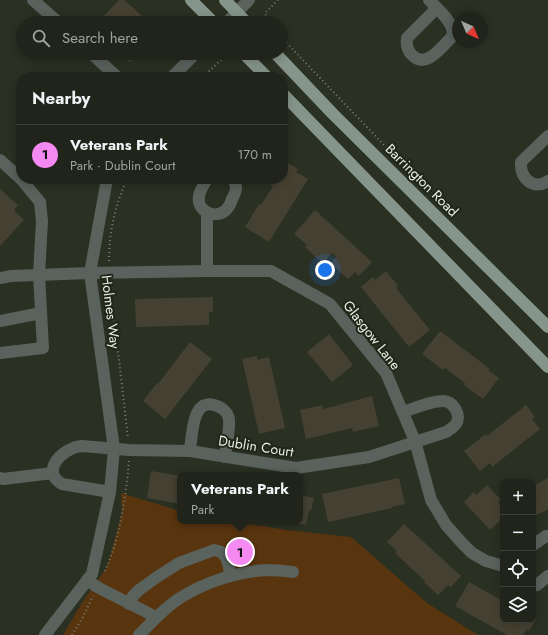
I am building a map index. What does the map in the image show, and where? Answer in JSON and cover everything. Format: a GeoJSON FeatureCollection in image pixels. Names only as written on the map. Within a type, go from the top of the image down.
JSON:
{"type":"FeatureCollection","features":[{"type":"Feature","properties":{"kind":"main road"},"geometry":{"type":"LineString","coordinates":[[191,0],[207,16]]}},
{"type":"Feature","properties":{"kind":"main road"},"geometry":{"type":"LineString","coordinates":[[225,0],[241,16]]}},
{"type":"Feature","properties":{"kind":"main road"},"geometry":{"type":"LineString","coordinates":[[250,60],[262,72]]}},
{"type":"Feature","properties":{"kind":"main road","name":"Barrington Road"},"geometry":{"type":"LineString","coordinates":[[282,60],[333,114],[548,327]]}},
{"type":"Feature","properties":{"kind":"main road"},"geometry":{"type":"LineString","coordinates":[[288,99],[548,367]]}},
{"type":"Feature","properties":{"kind":"street"},"geometry":{"type":"LineString","coordinates":[[33,0],[51,16]]}},
{"type":"Feature","properties":{"kind":"street"},"geometry":{"type":"LineString","coordinates":[[233,16],[249,0]]}},
{"type":"Feature","properties":{"kind":"street"},"geometry":{"type":"LineString","coordinates":[[99,60],[112,72]]}},
{"type":"Feature","properties":{"kind":"street"},"geometry":{"type":"LineString","coordinates":[[177,72],[189,60]]}},
{"type":"Feature","properties":{"kind":"street"},"geometry":{"type":"LineString","coordinates":[[548,136],[521,162],[522,175],[528,181],[535,185],[543,185],[548,181]]}},
{"type":"Feature","properties":{"kind":"street"},"geometry":{"type":"LineString","coordinates":[[0,160],[16,174]]}},
{"type":"Feature","properties":{"kind":"street"},"geometry":{"type":"LineString","coordinates":[[0,353],[43,348],[39,276],[42,221],[40,202],[25,184]]}},
{"type":"Feature","properties":{"kind":"street","name":"Holmes Way"},"geometry":{"type":"LineString","coordinates":[[45,635],[92,574],[110,492],[114,449],[90,273],[106,184]]}},
{"type":"Feature","properties":{"kind":"street"},"geometry":{"type":"LineString","coordinates":[[204,184],[199,193],[199,203],[201,208],[210,214],[216,215],[221,213],[229,206],[236,191],[237,184]]}},
{"type":"Feature","properties":{"kind":"street"},"geometry":{"type":"LineString","coordinates":[[207,212],[207,270]]}},
{"type":"Feature","properties":{"kind":"street","name":"Glasgow Lane"},"geometry":{"type":"LineString","coordinates":[[0,278],[11,276],[90,273],[207,270],[271,271],[330,304],[386,373],[416,441],[431,500],[446,525],[472,553],[486,561],[500,565]]}},
{"type":"Feature","properties":{"kind":"street"},"geometry":{"type":"LineString","coordinates":[[0,321],[41,313]]}},
{"type":"Feature","properties":{"kind":"street","name":"Dublin Court"},"geometry":{"type":"LineString","coordinates":[[114,449],[190,451],[296,468],[370,457],[446,432],[455,426],[458,420],[456,409],[447,402],[441,401],[403,412]]}},
{"type":"Feature","properties":{"kind":"street"},"geometry":{"type":"LineString","coordinates":[[190,451],[194,419],[197,412],[203,406],[212,404],[219,406],[226,412],[229,419],[225,457]]}},
{"type":"Feature","properties":{"kind":"street"},"geometry":{"type":"LineString","coordinates":[[110,492],[62,484],[57,481],[53,473],[54,465],[57,460],[63,454],[78,446],[114,449]]}},
{"type":"Feature","properties":{"kind":"street"},"geometry":{"type":"LineString","coordinates":[[0,478],[3,479],[53,473]]}},
{"type":"Feature","properties":{"kind":"street"},"geometry":{"type":"LineString","coordinates":[[536,543],[548,536]]}},
{"type":"Feature","properties":{"kind":"street"},"geometry":{"type":"LineString","coordinates":[[129,604],[133,596],[140,590],[179,563],[214,550],[221,552],[226,557],[230,575]]}},
{"type":"Feature","properties":{"kind":"street"},"geometry":{"type":"LineString","coordinates":[[139,635],[156,617],[180,598],[206,584],[230,575],[268,570],[293,572]]}},
{"type":"Feature","properties":{"kind":"street"},"geometry":{"type":"LineString","coordinates":[[536,585],[548,576]]}},
{"type":"Feature","properties":{"kind":"street"},"geometry":{"type":"LineString","coordinates":[[87,580],[97,587],[156,617]]}},
{"type":"Feature","properties":{"kind":"path"},"geometry":{"type":"LineString","coordinates":[[265,16],[264,13],[278,0]]}},
{"type":"Feature","properties":{"kind":"path"},"geometry":{"type":"LineString","coordinates":[[288,44],[428,190]]}},
{"type":"Feature","properties":{"kind":"path"},"geometry":{"type":"LineString","coordinates":[[208,72],[221,60]]}},
{"type":"Feature","properties":{"kind":"shaded area"},"geometry":{"type":"Polygon","coordinates":[[[121,493],[177,510],[177,524],[249,524],[351,537],[427,603],[478,635],[63,635],[83,601],[107,567],[122,513],[121,493]]]}},
{"type":"Feature","properties":{"kind":"building"},"geometry":{"type":"Polygon","coordinates":[[[119,0],[124,0],[142,16],[104,16],[119,0]]]}},
{"type":"Feature","properties":{"kind":"building"},"geometry":{"type":"Polygon","coordinates":[[[288,163],[298,169],[296,172],[308,179],[269,242],[245,227],[259,204],[261,205],[273,186],[270,184],[288,184],[288,163]]]}},
{"type":"Feature","properties":{"kind":"building"},"geometry":{"type":"Polygon","coordinates":[[[0,189],[18,205],[14,210],[24,220],[0,246],[0,189]]]}},
{"type":"Feature","properties":{"kind":"building"},"geometry":{"type":"Polygon","coordinates":[[[315,210],[372,262],[359,276],[355,272],[348,279],[330,263],[336,257],[332,253],[323,264],[305,247],[307,245],[294,234],[315,210]]]}},
{"type":"Feature","properties":{"kind":"building"},"geometry":{"type":"Polygon","coordinates":[[[386,271],[398,286],[396,288],[430,330],[409,347],[361,287],[373,277],[375,280],[386,271]]]}},
{"type":"Feature","properties":{"kind":"building"},"geometry":{"type":"Polygon","coordinates":[[[213,297],[213,312],[209,312],[209,325],[136,327],[135,299],[213,297]]]}},
{"type":"Feature","properties":{"kind":"building"},"geometry":{"type":"Polygon","coordinates":[[[440,331],[490,369],[488,370],[499,378],[483,399],[445,368],[443,370],[422,354],[440,331]]]}},
{"type":"Feature","properties":{"kind":"building"},"geometry":{"type":"Polygon","coordinates":[[[329,334],[353,365],[332,382],[307,352],[329,334]]]}},
{"type":"Feature","properties":{"kind":"building"},"geometry":{"type":"Polygon","coordinates":[[[190,342],[212,359],[165,419],[143,401],[190,342]]]}},
{"type":"Feature","properties":{"kind":"building"},"geometry":{"type":"Polygon","coordinates":[[[257,356],[257,360],[269,357],[285,428],[259,434],[242,359],[257,356]]]}},
{"type":"Feature","properties":{"kind":"building"},"geometry":{"type":"Polygon","coordinates":[[[372,396],[379,426],[353,432],[352,428],[306,439],[300,410],[323,405],[323,409],[372,396]]]}},
{"type":"Feature","properties":{"kind":"building"},"geometry":{"type":"Polygon","coordinates":[[[526,405],[535,417],[532,419],[540,429],[492,467],[490,463],[480,471],[464,451],[486,434],[487,436],[526,405]]]}},
{"type":"Feature","properties":{"kind":"building"},"geometry":{"type":"Polygon","coordinates":[[[151,471],[177,475],[177,503],[147,498],[151,471]]]}},
{"type":"Feature","properties":{"kind":"building"},"geometry":{"type":"Polygon","coordinates":[[[399,478],[405,504],[328,522],[322,494],[399,478]]]}},
{"type":"Feature","properties":{"kind":"building"},"geometry":{"type":"Polygon","coordinates":[[[548,478],[548,509],[536,515],[536,515],[536,484],[548,478]]]}},
{"type":"Feature","properties":{"kind":"building"},"geometry":{"type":"Polygon","coordinates":[[[487,485],[500,499],[498,502],[500,504],[500,521],[490,530],[464,502],[474,492],[476,495],[487,485]]]}},
{"type":"Feature","properties":{"kind":"building"},"geometry":{"type":"Polygon","coordinates":[[[303,496],[314,498],[311,511],[309,510],[306,525],[300,524],[303,524],[303,496]]]}},
{"type":"Feature","properties":{"kind":"building"},"geometry":{"type":"Polygon","coordinates":[[[404,524],[461,576],[451,587],[448,585],[438,595],[395,553],[397,551],[387,542],[404,524]]]}},
{"type":"Feature","properties":{"kind":"building"},"geometry":{"type":"Polygon","coordinates":[[[469,582],[500,599],[500,623],[534,623],[529,631],[527,629],[523,635],[507,635],[455,606],[469,582]]]}},
{"type":"Feature","properties":{"kind":"place","name":"Veterans Park"},"geometry":{"type":"Point","coordinates":[240,552]}}]}
